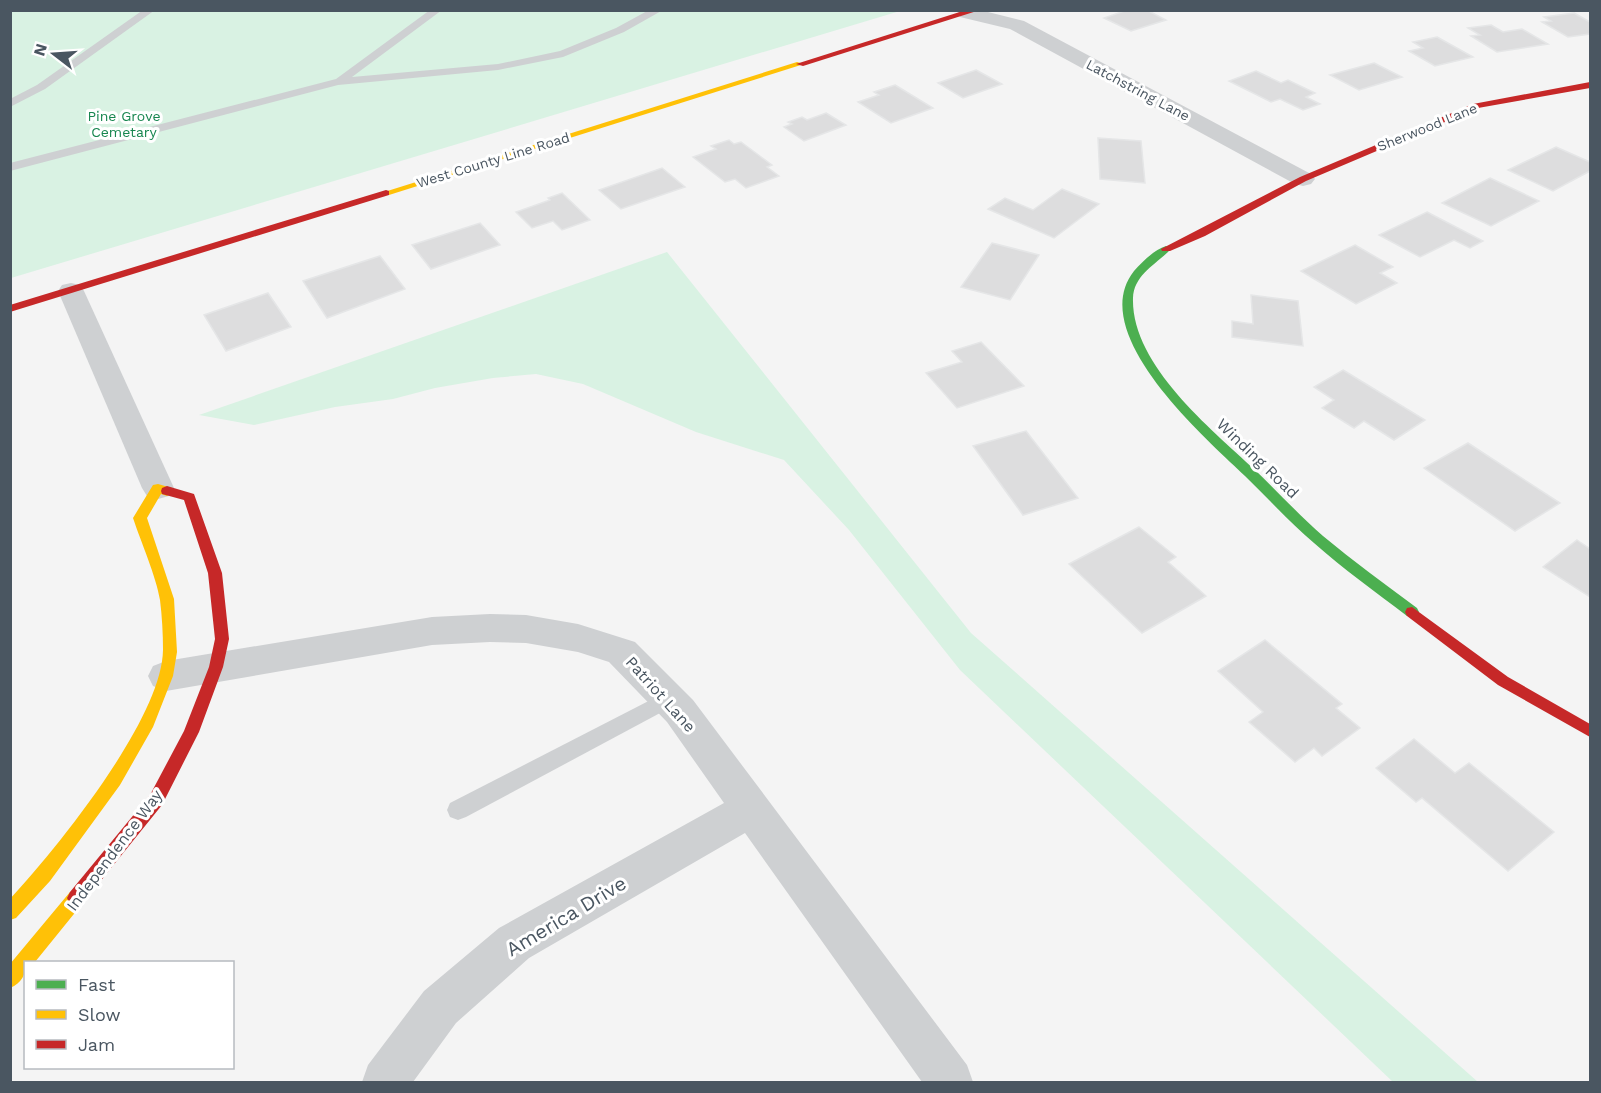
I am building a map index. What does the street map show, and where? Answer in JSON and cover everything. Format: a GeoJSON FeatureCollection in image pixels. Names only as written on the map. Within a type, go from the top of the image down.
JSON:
{"type":"FeatureCollection","features":[{"type":"Feature","properties":{"kind":"street","name":"Latchstring Lane"},"geometry":{"type":"LineString","coordinates":[[967,11],[1017,25],[1303,179]]}},
{"type":"Feature","properties":{"kind":"street","name":"West County Line Road"},"geometry":{"type":"LineString","coordinates":[[10,309],[967,11]]}},
{"type":"Feature","properties":{"kind":"street","name":"Sherwood Lane"},"geometry":{"type":"LineString","coordinates":[[1303,179],[1476,106],[1590,85]]}},
{"type":"Feature","properties":{"kind":"street","name":"Winding Road"},"geometry":{"type":"LineString","coordinates":[[1303,179],[1201,234],[1169,247],[1132,280],[1128,298],[1129,319],[1140,348],[1179,404],[1318,539],[1503,681],[1590,730]]}},
{"type":"Feature","properties":{"kind":"street"},"geometry":{"type":"LineString","coordinates":[[10,912],[44,875],[114,780],[145,727],[166,676],[170,652],[167,599],[140,518],[158,488],[71,291]]}},
{"type":"Feature","properties":{"kind":"street","name":"Independence Way"},"geometry":{"type":"LineString","coordinates":[[25,961],[156,800],[191,732],[216,667],[222,639],[215,573],[189,497],[158,488]]}},
{"type":"Feature","properties":{"kind":"street","name":"Patriot Lane"},"geometry":{"type":"LineString","coordinates":[[166,676],[432,631],[526,629],[578,638],[622,652],[680,711],[950,1083]]}},
{"type":"Feature","properties":{"kind":"street","name":"America Drive"},"geometry":{"type":"LineString","coordinates":[[385,1083],[440,1007],[514,943],[751,809]]}},
{"type":"Feature","properties":{"kind":"street","name":"Independence Way"},"geometry":{"type":"LineString","coordinates":[[10,979],[24,962]]}},
{"type":"Feature","properties":{"kind":"lane"},"geometry":{"type":"LineString","coordinates":[[10,104],[41,87],[150,10]]}},
{"type":"Feature","properties":{"kind":"lane"},"geometry":{"type":"LineString","coordinates":[[338,82],[437,10]]}},
{"type":"Feature","properties":{"kind":"lane"},"geometry":{"type":"LineString","coordinates":[[12,165],[338,82],[498,68],[563,54],[620,30],[658,10]]}},
{"type":"Feature","properties":{"kind":"lane"},"geometry":{"type":"LineString","coordinates":[[458,810],[668,699]]}},
{"type":"Feature","properties":{"kind":"green space","name":"Pine Grove Cemetary"},"geometry":{"type":"Polygon","coordinates":[[[11,11],[900,11],[11,278],[11,11]]]}},
{"type":"Feature","properties":{"kind":"green space"},"geometry":{"type":"Polygon","coordinates":[[[667,252],[971,633],[1478,1082],[1393,1082],[960,670],[849,530],[784,460],[696,432],[583,384],[536,374],[493,378],[435,388],[393,399],[335,407],[254,425],[199,415],[667,252]]]}},
{"type":"Feature","properties":{"kind":"building"},"geometry":{"type":"Polygon","coordinates":[[[1127,10],[1147,10],[1166,20],[1131,31],[1104,18],[1127,10]]]}},
{"type":"Feature","properties":{"kind":"building"},"geometry":{"type":"Polygon","coordinates":[[[1574,13],[1590,22],[1590,34],[1568,37],[1542,22],[1551,21],[1544,17],[1574,13]]]}},
{"type":"Feature","properties":{"kind":"building"},"geometry":{"type":"Polygon","coordinates":[[[1491,25],[1503,32],[1522,29],[1548,44],[1497,52],[1471,36],[1480,35],[1468,28],[1491,25]]]}},
{"type":"Feature","properties":{"kind":"building"},"geometry":{"type":"Polygon","coordinates":[[[1437,37],[1473,57],[1435,66],[1409,51],[1423,48],[1413,42],[1437,37]]]}},
{"type":"Feature","properties":{"kind":"building"},"geometry":{"type":"Polygon","coordinates":[[[1374,63],[1402,77],[1359,90],[1330,75],[1374,63]]]}},
{"type":"Feature","properties":{"kind":"building"},"geometry":{"type":"Polygon","coordinates":[[[976,70],[1002,84],[963,98],[938,83],[976,70]]]}},
{"type":"Feature","properties":{"kind":"building"},"geometry":{"type":"Polygon","coordinates":[[[1256,71],[1281,83],[1288,80],[1315,93],[1306,97],[1320,104],[1303,110],[1280,99],[1271,102],[1229,81],[1256,71]]]}},
{"type":"Feature","properties":{"kind":"building"},"geometry":{"type":"Polygon","coordinates":[[[895,85],[933,108],[891,123],[858,102],[879,95],[874,92],[895,85]]]}},
{"type":"Feature","properties":{"kind":"building"},"geometry":{"type":"Polygon","coordinates":[[[826,113],[846,125],[804,141],[784,127],[792,124],[788,122],[802,117],[807,120],[826,113]]]}},
{"type":"Feature","properties":{"kind":"building"},"geometry":{"type":"Polygon","coordinates":[[[1098,138],[1141,141],[1145,183],[1100,179],[1098,138]]]}},
{"type":"Feature","properties":{"kind":"building"},"geometry":{"type":"Polygon","coordinates":[[[729,140],[734,144],[741,142],[772,165],[767,167],[779,176],[746,188],[735,179],[725,182],[693,157],[716,149],[711,146],[729,140]]]}},
{"type":"Feature","properties":{"kind":"building"},"geometry":{"type":"Polygon","coordinates":[[[1556,147],[1590,162],[1590,171],[1553,191],[1508,170],[1556,147]]]}},
{"type":"Feature","properties":{"kind":"building"},"geometry":{"type":"Polygon","coordinates":[[[662,168],[685,187],[621,209],[599,190],[662,168]]]}},
{"type":"Feature","properties":{"kind":"building"},"geometry":{"type":"Polygon","coordinates":[[[1490,178],[1539,201],[1491,226],[1442,203],[1490,178]]]}},
{"type":"Feature","properties":{"kind":"building"},"geometry":{"type":"Polygon","coordinates":[[[1062,189],[1099,204],[1054,238],[988,209],[1005,198],[1033,210],[1062,189]]]}},
{"type":"Feature","properties":{"kind":"building"},"geometry":{"type":"Polygon","coordinates":[[[562,193],[590,220],[562,230],[553,221],[532,228],[516,212],[550,200],[548,198],[562,193]]]}},
{"type":"Feature","properties":{"kind":"building"},"geometry":{"type":"Polygon","coordinates":[[[1427,212],[1483,241],[1470,248],[1454,240],[1420,257],[1379,235],[1427,212]]]}},
{"type":"Feature","properties":{"kind":"building"},"geometry":{"type":"Polygon","coordinates":[[[480,223],[500,245],[431,269],[412,245],[480,223]]]}},
{"type":"Feature","properties":{"kind":"building"},"geometry":{"type":"Polygon","coordinates":[[[992,243],[1039,255],[1010,300],[961,287],[992,243]]]}},
{"type":"Feature","properties":{"kind":"building"},"geometry":{"type":"Polygon","coordinates":[[[1355,245],[1393,267],[1380,273],[1397,283],[1356,304],[1301,271],[1355,245]]]}},
{"type":"Feature","properties":{"kind":"building"},"geometry":{"type":"Polygon","coordinates":[[[380,256],[405,289],[327,318],[303,281],[380,256]]]}},
{"type":"Feature","properties":{"kind":"building"},"geometry":{"type":"Polygon","coordinates":[[[268,293],[291,327],[226,351],[204,315],[268,293]]]}},
{"type":"Feature","properties":{"kind":"building"},"geometry":{"type":"Polygon","coordinates":[[[1251,295],[1298,301],[1303,346],[1232,337],[1232,321],[1253,324],[1251,295]]]}},
{"type":"Feature","properties":{"kind":"building"},"geometry":{"type":"Polygon","coordinates":[[[981,342],[1024,386],[957,408],[926,373],[962,362],[952,351],[981,342]]]}},
{"type":"Feature","properties":{"kind":"building"},"geometry":{"type":"Polygon","coordinates":[[[1343,370],[1425,420],[1394,440],[1364,421],[1354,428],[1322,408],[1334,400],[1314,387],[1343,370]]]}},
{"type":"Feature","properties":{"kind":"building"},"geometry":{"type":"Polygon","coordinates":[[[1026,431],[1078,498],[1023,515],[973,446],[1026,431]]]}},
{"type":"Feature","properties":{"kind":"building"},"geometry":{"type":"Polygon","coordinates":[[[1468,443],[1560,503],[1515,531],[1424,468],[1468,443]]]}},
{"type":"Feature","properties":{"kind":"building"},"geometry":{"type":"Polygon","coordinates":[[[1139,527],[1176,557],[1168,562],[1206,596],[1142,633],[1069,564],[1139,527]]]}},
{"type":"Feature","properties":{"kind":"building"},"geometry":{"type":"Polygon","coordinates":[[[1577,540],[1590,549],[1590,597],[1543,567],[1577,540]]]}},
{"type":"Feature","properties":{"kind":"building"},"geometry":{"type":"Polygon","coordinates":[[[1265,640],[1342,704],[1336,708],[1360,728],[1322,756],[1314,748],[1295,762],[1249,722],[1263,712],[1218,671],[1265,640]]]}},
{"type":"Feature","properties":{"kind":"building"},"geometry":{"type":"Polygon","coordinates":[[[1414,739],[1455,773],[1469,763],[1554,832],[1508,871],[1422,798],[1416,802],[1376,768],[1414,739]]]}},
{"type":"Feature","properties":{"kind":"traffic: fast"},"geometry":{"type":"LineString","coordinates":[[1166,249],[1137,275],[1128,297],[1130,321],[1139,346],[1154,370],[1172,395],[1301,524],[1412,612]]}},
{"type":"Feature","properties":{"kind":"traffic: slow"},"geometry":{"type":"LineString","coordinates":[[386,193],[800,64]]}},
{"type":"Feature","properties":{"kind":"traffic: slow"},"geometry":{"type":"LineString","coordinates":[[10,912],[44,875],[114,780],[145,727],[166,676],[170,652],[167,599],[140,518],[158,488],[167,491]]}},
{"type":"Feature","properties":{"kind":"traffic: slow"},"geometry":{"type":"LineString","coordinates":[[25,961],[76,898]]}},
{"type":"Feature","properties":{"kind":"traffic: slow"},"geometry":{"type":"LineString","coordinates":[[10,979],[24,962]]}},
{"type":"Feature","properties":{"kind":"traffic: jam"},"geometry":{"type":"LineString","coordinates":[[800,64],[976,10]]}},
{"type":"Feature","properties":{"kind":"traffic: jam"},"geometry":{"type":"LineString","coordinates":[[1166,249],[1201,234],[1303,179],[1476,106],[1590,85]]}},
{"type":"Feature","properties":{"kind":"traffic: jam"},"geometry":{"type":"LineString","coordinates":[[10,309],[386,193]]}},
{"type":"Feature","properties":{"kind":"traffic: jam"},"geometry":{"type":"LineString","coordinates":[[76,898],[156,800],[191,732],[216,667],[222,639],[215,573],[189,497],[167,491]]}},
{"type":"Feature","properties":{"kind":"traffic: jam"},"geometry":{"type":"LineString","coordinates":[[1412,612],[1503,681],[1590,731]]}}]}
